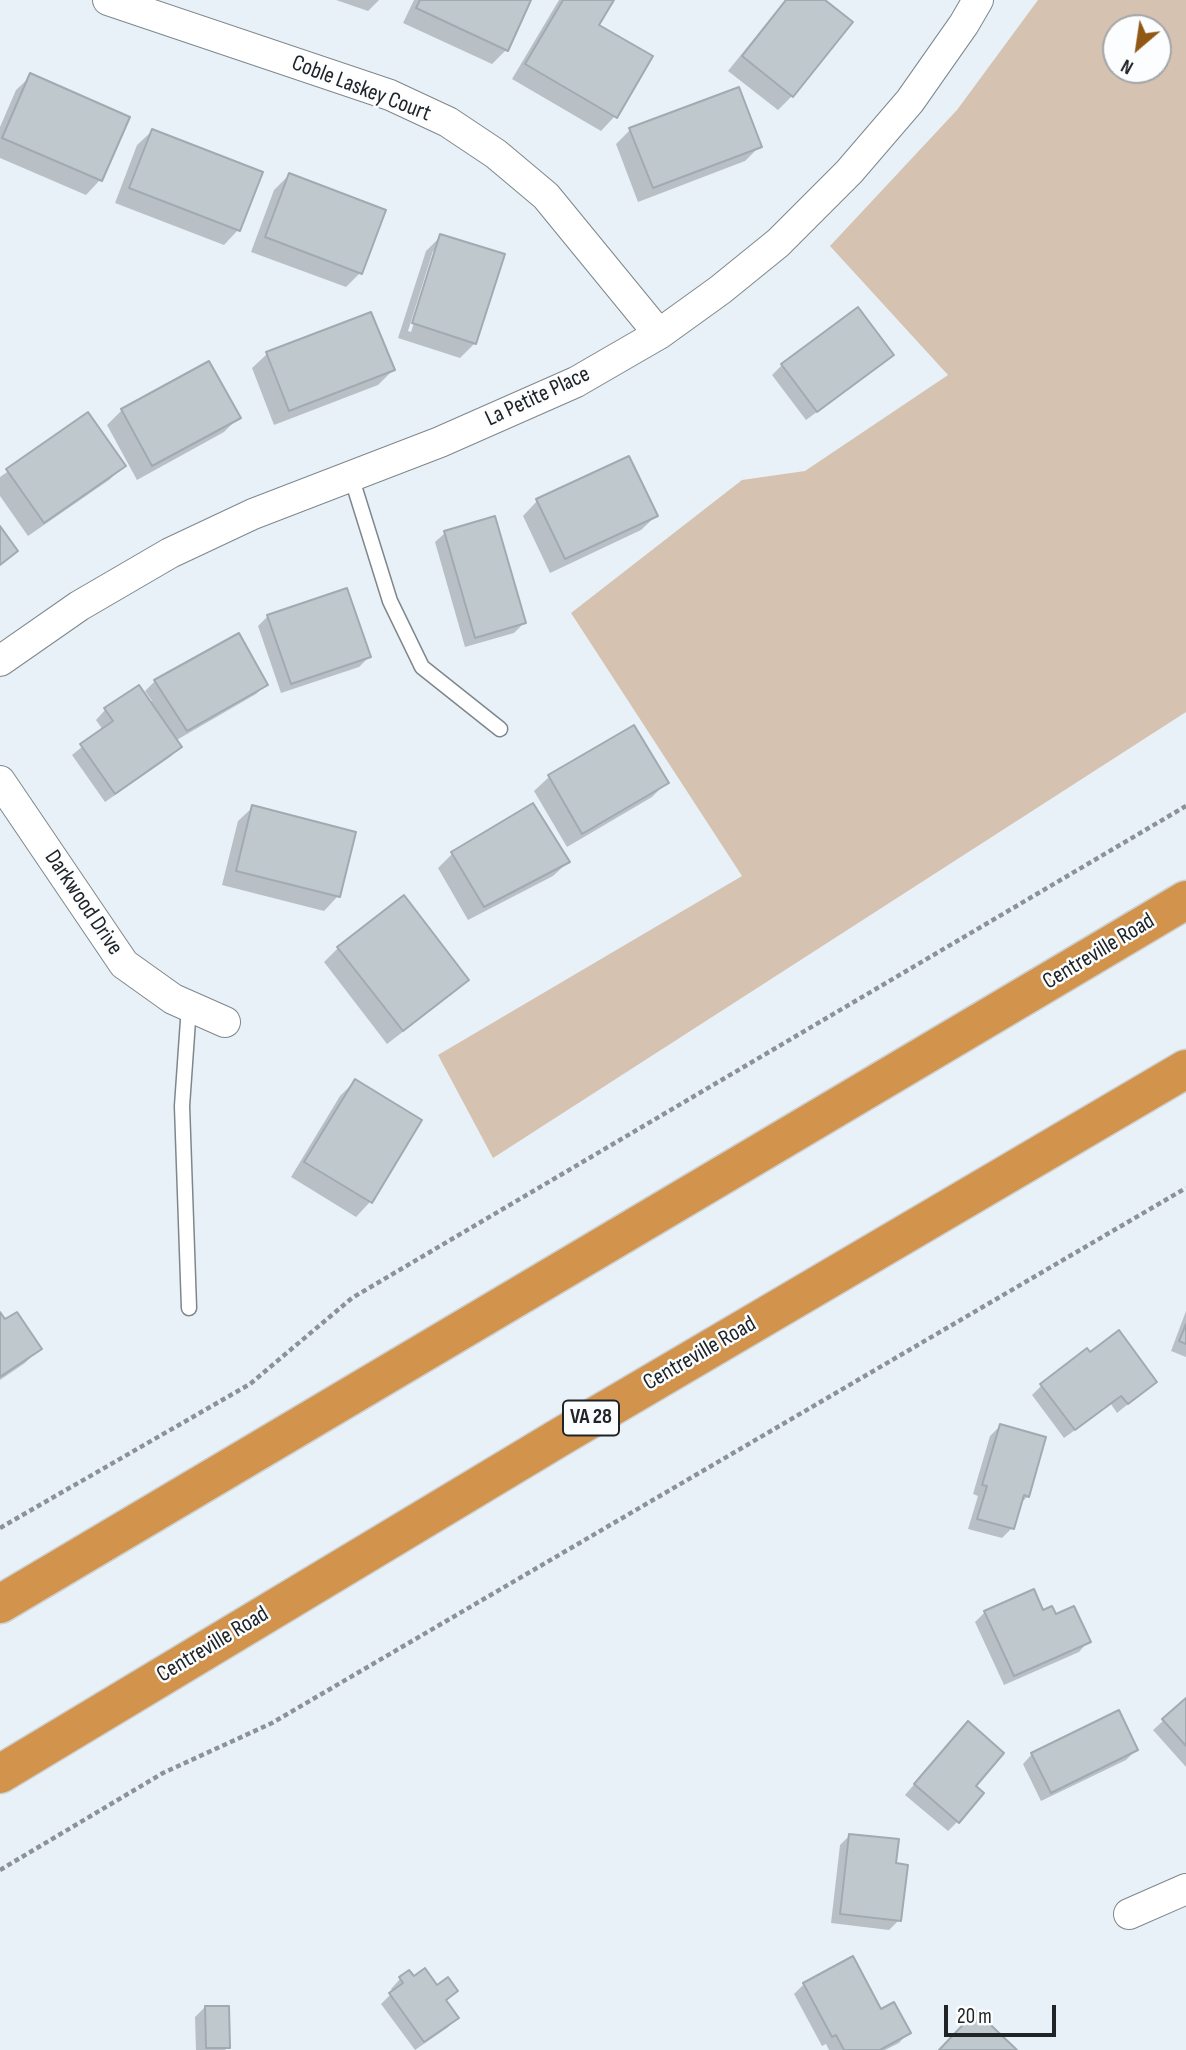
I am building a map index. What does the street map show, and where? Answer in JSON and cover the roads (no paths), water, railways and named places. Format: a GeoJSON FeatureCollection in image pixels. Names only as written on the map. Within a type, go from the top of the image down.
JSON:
{"type":"FeatureCollection","features":[{"type":"Feature","properties":{"kind":"highway","name":"Centreville Road"},"geometry":{"type":"LineString","coordinates":[[0,1604],[1186,900]]}},
{"type":"Feature","properties":{"kind":"highway","name":"Centreville Road"},"geometry":{"type":"LineString","coordinates":[[0,1774],[560,1437],[1186,1069]]}},
{"type":"Feature","properties":{"kind":"street","name":"Coble Laskey Court"},"geometry":{"type":"LineString","coordinates":[[108,0],[390,95],[448,122],[496,154],[546,196],[659,334]]}},
{"type":"Feature","properties":{"kind":"street","name":"La Petite Place"},"geometry":{"type":"LineString","coordinates":[[0,661],[79,606],[170,553],[253,514],[440,442],[576,382],[659,334],[720,290],[778,243],[849,172],[910,101],[978,0]]}},
{"type":"Feature","properties":{"kind":"street","name":"Darkwood Drive"},"geometry":{"type":"LineString","coordinates":[[0,780],[124,964],[173,999],[225,1021]]}},
{"type":"Feature","properties":{"kind":"street"},"geometry":{"type":"LineString","coordinates":[[1129,1914],[1186,1889]]}},
{"type":"Feature","properties":{"kind":"lane"},"geometry":{"type":"LineString","coordinates":[[351,476],[390,601],[422,667],[500,729]]}},
{"type":"Feature","properties":{"kind":"lane"},"geometry":{"type":"LineString","coordinates":[[189,1006],[183,1105],[189,1308]]}}]}
